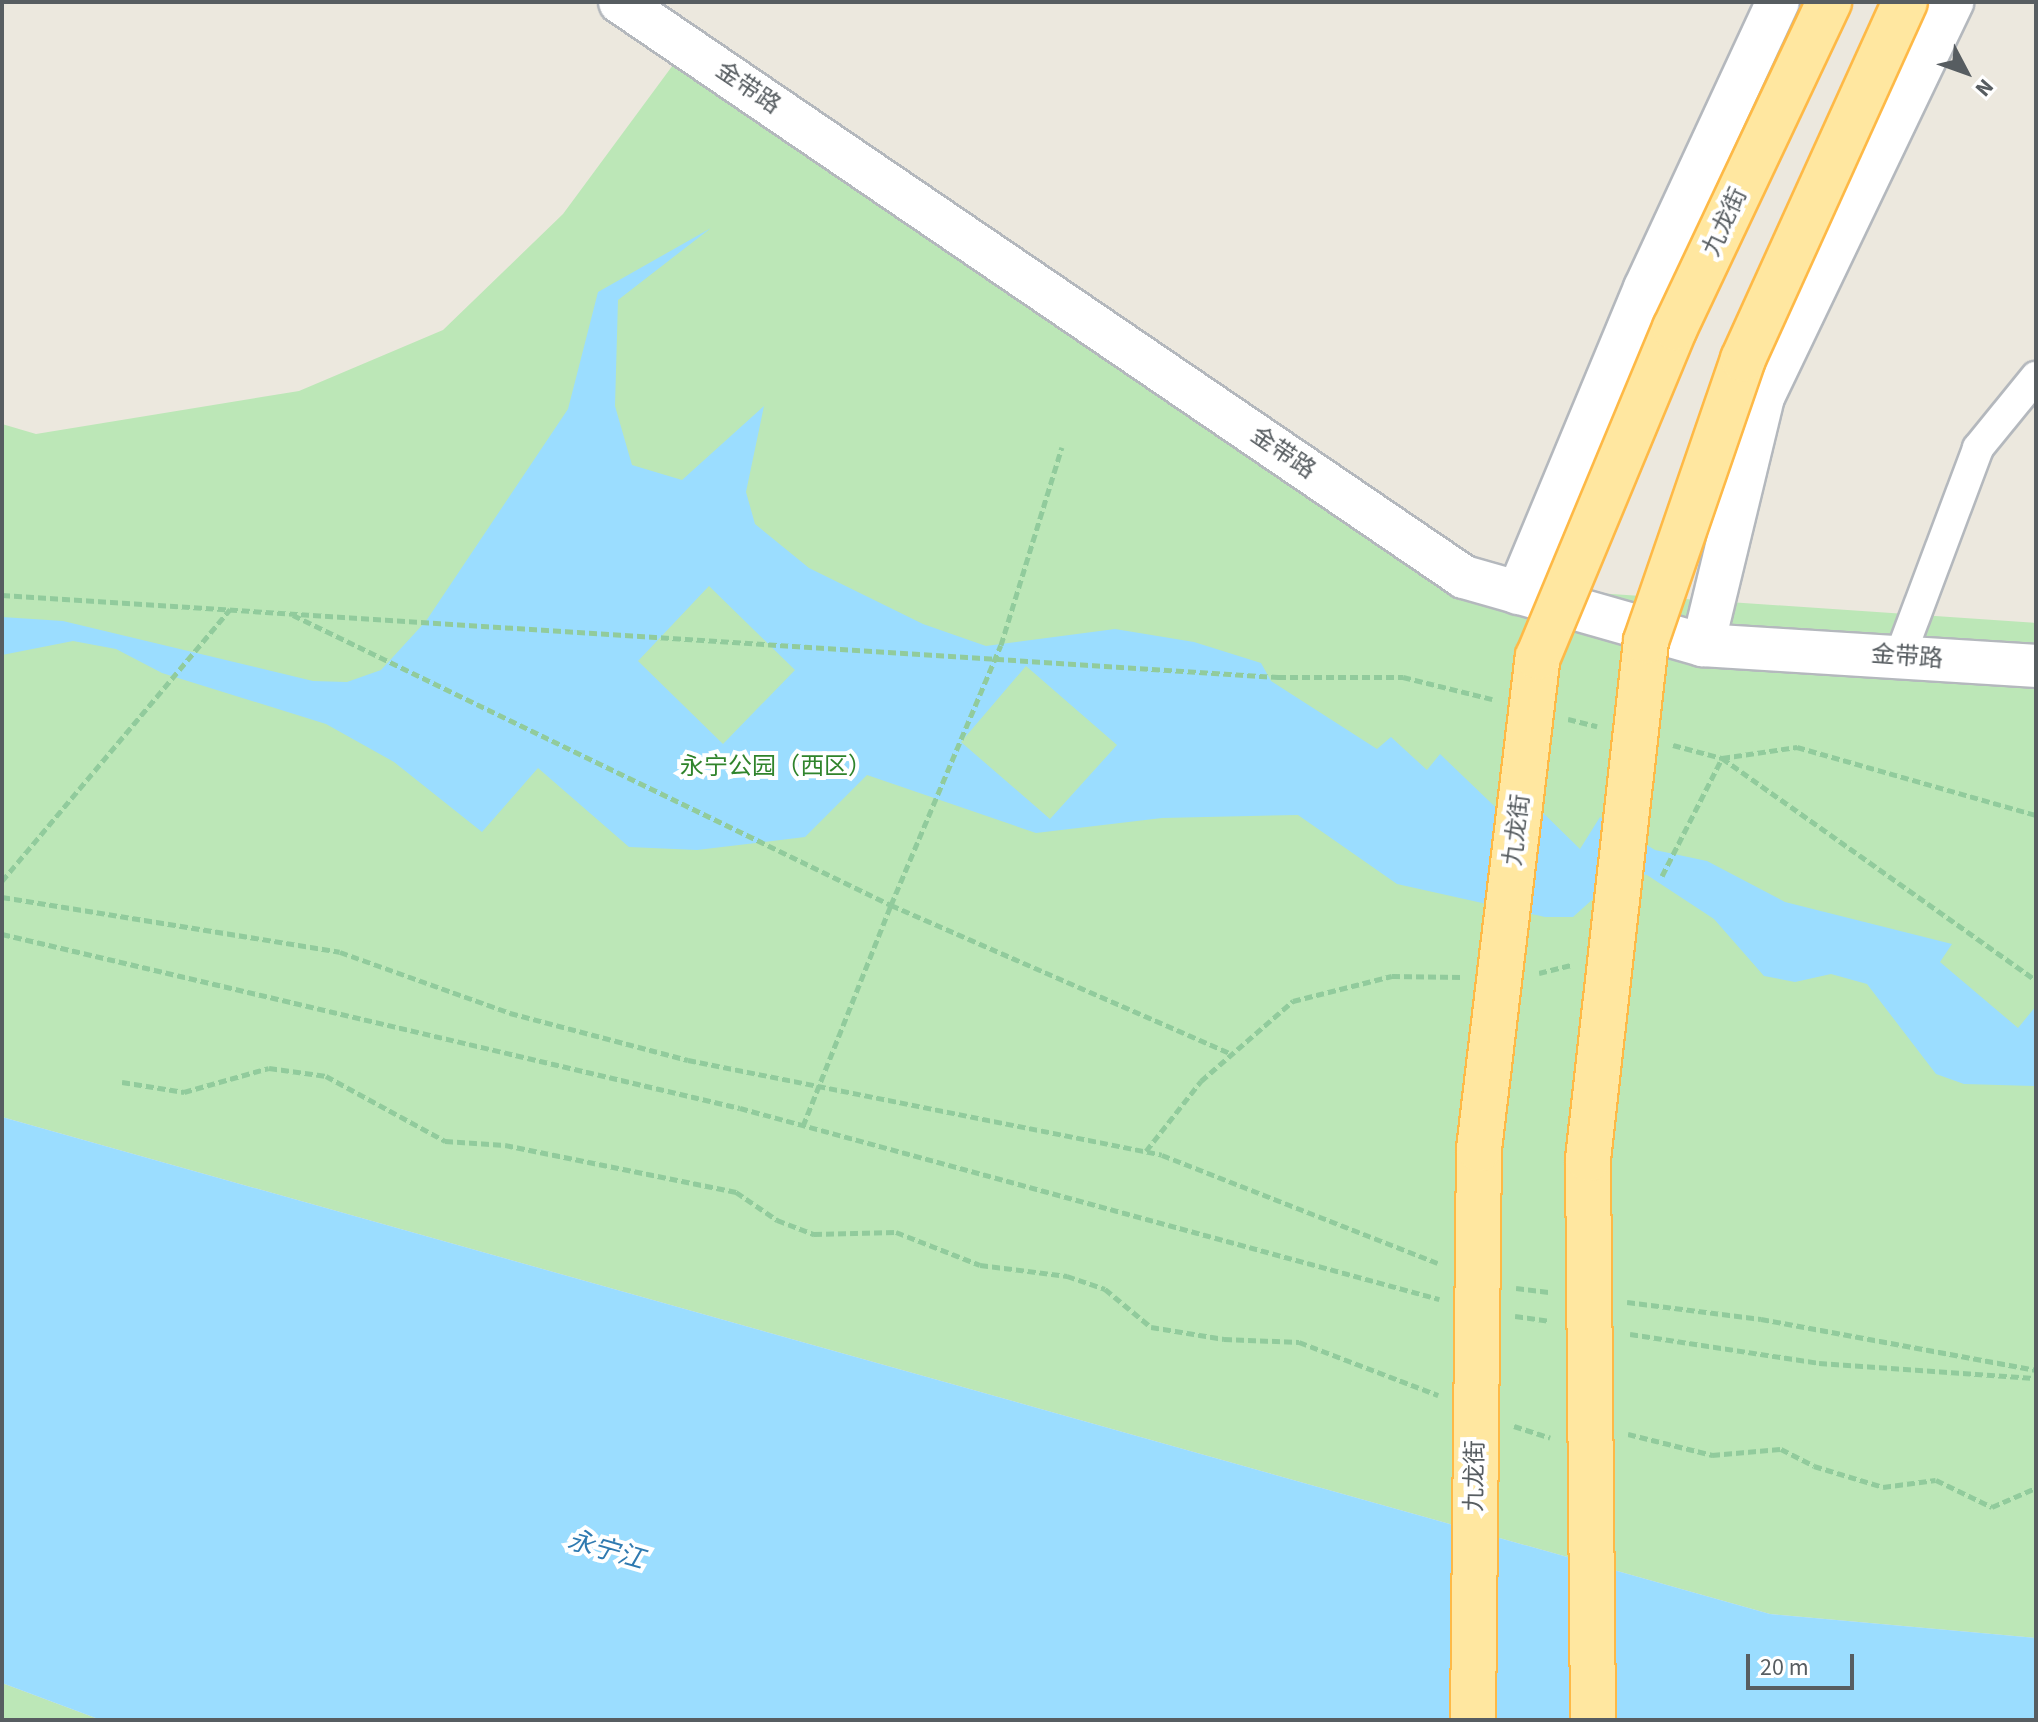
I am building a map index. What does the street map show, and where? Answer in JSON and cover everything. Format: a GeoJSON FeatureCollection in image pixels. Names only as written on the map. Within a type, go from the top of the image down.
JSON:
{"type":"FeatureCollection","features":[{"type":"Feature","properties":{"kind":"main road","name":"金带路"},"geometry":{"type":"LineString","coordinates":[[620,2],[1464,577],[1703,645],[2036,666]]}},
{"type":"Feature","properties":{"kind":"main road","name":"九龙街"},"geometry":{"type":"LineString","coordinates":[[1518,593],[1645,288],[1778,2]]}},
{"type":"Feature","properties":{"kind":"main road","name":"九龙街"},"geometry":{"type":"LineString","coordinates":[[1473,1720],[1479,1149],[1538,657],[1675,328],[1829,2]]}},
{"type":"Feature","properties":{"kind":"main road"},"geometry":{"type":"LineString","coordinates":[[1593,1720],[1588,1159],[1646,641],[1743,359],[1905,2]]}},
{"type":"Feature","properties":{"kind":"main road"},"geometry":{"type":"LineString","coordinates":[[1703,645],[1763,397],[1952,2]]}},
{"type":"Feature","properties":{"kind":"street"},"geometry":{"type":"LineString","coordinates":[[1900,656],[1978,448],[2036,377]]}},
{"type":"Feature","properties":{"kind":"path"},"geometry":{"type":"LineString","coordinates":[[803,1126],[815,1083],[1001,645],[1062,447]]}},
{"type":"Feature","properties":{"kind":"path"},"geometry":{"type":"LineString","coordinates":[[2,595],[416,619],[1278,677]]}},
{"type":"Feature","properties":{"kind":"path"},"geometry":{"type":"LineString","coordinates":[[2,881],[230,609]]}},
{"type":"Feature","properties":{"kind":"path"},"geometry":{"type":"LineString","coordinates":[[289,613],[891,905],[1232,1054]]}},
{"type":"Feature","properties":{"kind":"path"},"geometry":{"type":"LineString","coordinates":[[1659,882],[1722,758],[2036,980]]}},
{"type":"Feature","properties":{"kind":"path"},"geometry":{"type":"LineString","coordinates":[[2,897],[340,952],[510,1013],[688,1060],[1146,1151],[1300,1205],[1454,1270]]}},
{"type":"Feature","properties":{"kind":"path"},"geometry":{"type":"LineString","coordinates":[[2,934],[803,1126],[1445,1300]]}},
{"type":"Feature","properties":{"kind":"path"},"geometry":{"type":"LineString","coordinates":[[1527,975],[1581,962]]}},
{"type":"Feature","properties":{"kind":"path"},"geometry":{"type":"LineString","coordinates":[[1146,1151],[1201,1081],[1293,1001],[1392,976],[1468,977]]}},
{"type":"Feature","properties":{"kind":"path"},"geometry":{"type":"LineString","coordinates":[[122,1082],[184,1092],[269,1068],[326,1076],[445,1141],[505,1145],[736,1192],[777,1220],[814,1234],[896,1232],[980,1265],[1067,1276],[1105,1289],[1151,1327],[1224,1339],[1299,1342],[1442,1397]]}},
{"type":"Feature","properties":{"kind":"path"},"geometry":{"type":"LineString","coordinates":[[1511,1287],[1558,1293]]}},
{"type":"Feature","properties":{"kind":"path"},"geometry":{"type":"LineString","coordinates":[[1621,1301],[1761,1319],[2036,1370]]}},
{"type":"Feature","properties":{"kind":"path"},"geometry":{"type":"LineString","coordinates":[[1507,1315],[1554,1322]]}},
{"type":"Feature","properties":{"kind":"path"},"geometry":{"type":"LineString","coordinates":[[1616,1332],[1819,1363],[2036,1378]]}},
{"type":"Feature","properties":{"kind":"path"},"geometry":{"type":"LineString","coordinates":[[1508,1423],[1561,1438]]}},
{"type":"Feature","properties":{"kind":"path"},"geometry":{"type":"LineString","coordinates":[[1617,1435],[1712,1455],[1781,1449],[1814,1466],[1883,1487],[1936,1480],[1992,1507],[2036,1488]]}},
{"type":"Feature","properties":{"kind":"green space","name":"永宁公园（西区）"},"geometry":{"type":"Polygon","coordinates":[[[687,46],[1496,586],[2036,623],[2036,1638],[1770,1614],[2,1117],[2,424],[36,434],[299,391],[443,330],[563,214],[687,46]]]}},
{"type":"Feature","properties":{"kind":"green space"},"geometry":{"type":"Polygon","coordinates":[[[2,1683],[101,1720],[2,1720],[2,1683]]]}},
{"type":"Feature","properties":{"kind":"water"},"geometry":{"type":"Polygon","coordinates":[[[711,228],[618,300],[615,406],[632,465],[682,480],[764,406],[746,492],[755,524],[809,568],[923,624],[986,646],[1115,629],[1194,642],[1261,663],[1271,681],[1377,749],[1391,737],[1427,770],[1440,754],[1513,824],[1534,804],[1580,849],[1600,817],[1655,850],[1707,861],[1785,902],[1952,944],[1940,962],[2018,1028],[2036,1006],[2036,1086],[1964,1084],[1936,1074],[1867,984],[1831,974],[1795,982],[1764,976],[1714,919],[1647,875],[1630,872],[1614,880],[1573,917],[1545,917],[1397,884],[1298,815],[1162,818],[1036,833],[867,775],[805,837],[697,850],[629,847],[538,768],[482,832],[394,762],[326,724],[162,673],[116,649],[73,641],[2,655],[2,617],[63,621],[313,681],[347,682],[381,670],[426,621],[568,409],[598,292],[711,228]],[[709,586],[638,661],[723,744],[795,670],[709,586]],[[1026,666],[961,742],[1050,819],[1117,745],[1026,666]]]}},
{"type":"Feature","properties":{"kind":"water","name":"永宁江"},"geometry":{"type":"Polygon","coordinates":[[[2,1117],[1770,1614],[2036,1638],[2036,1720],[101,1720],[2,1683],[2,1117]]]}}]}
